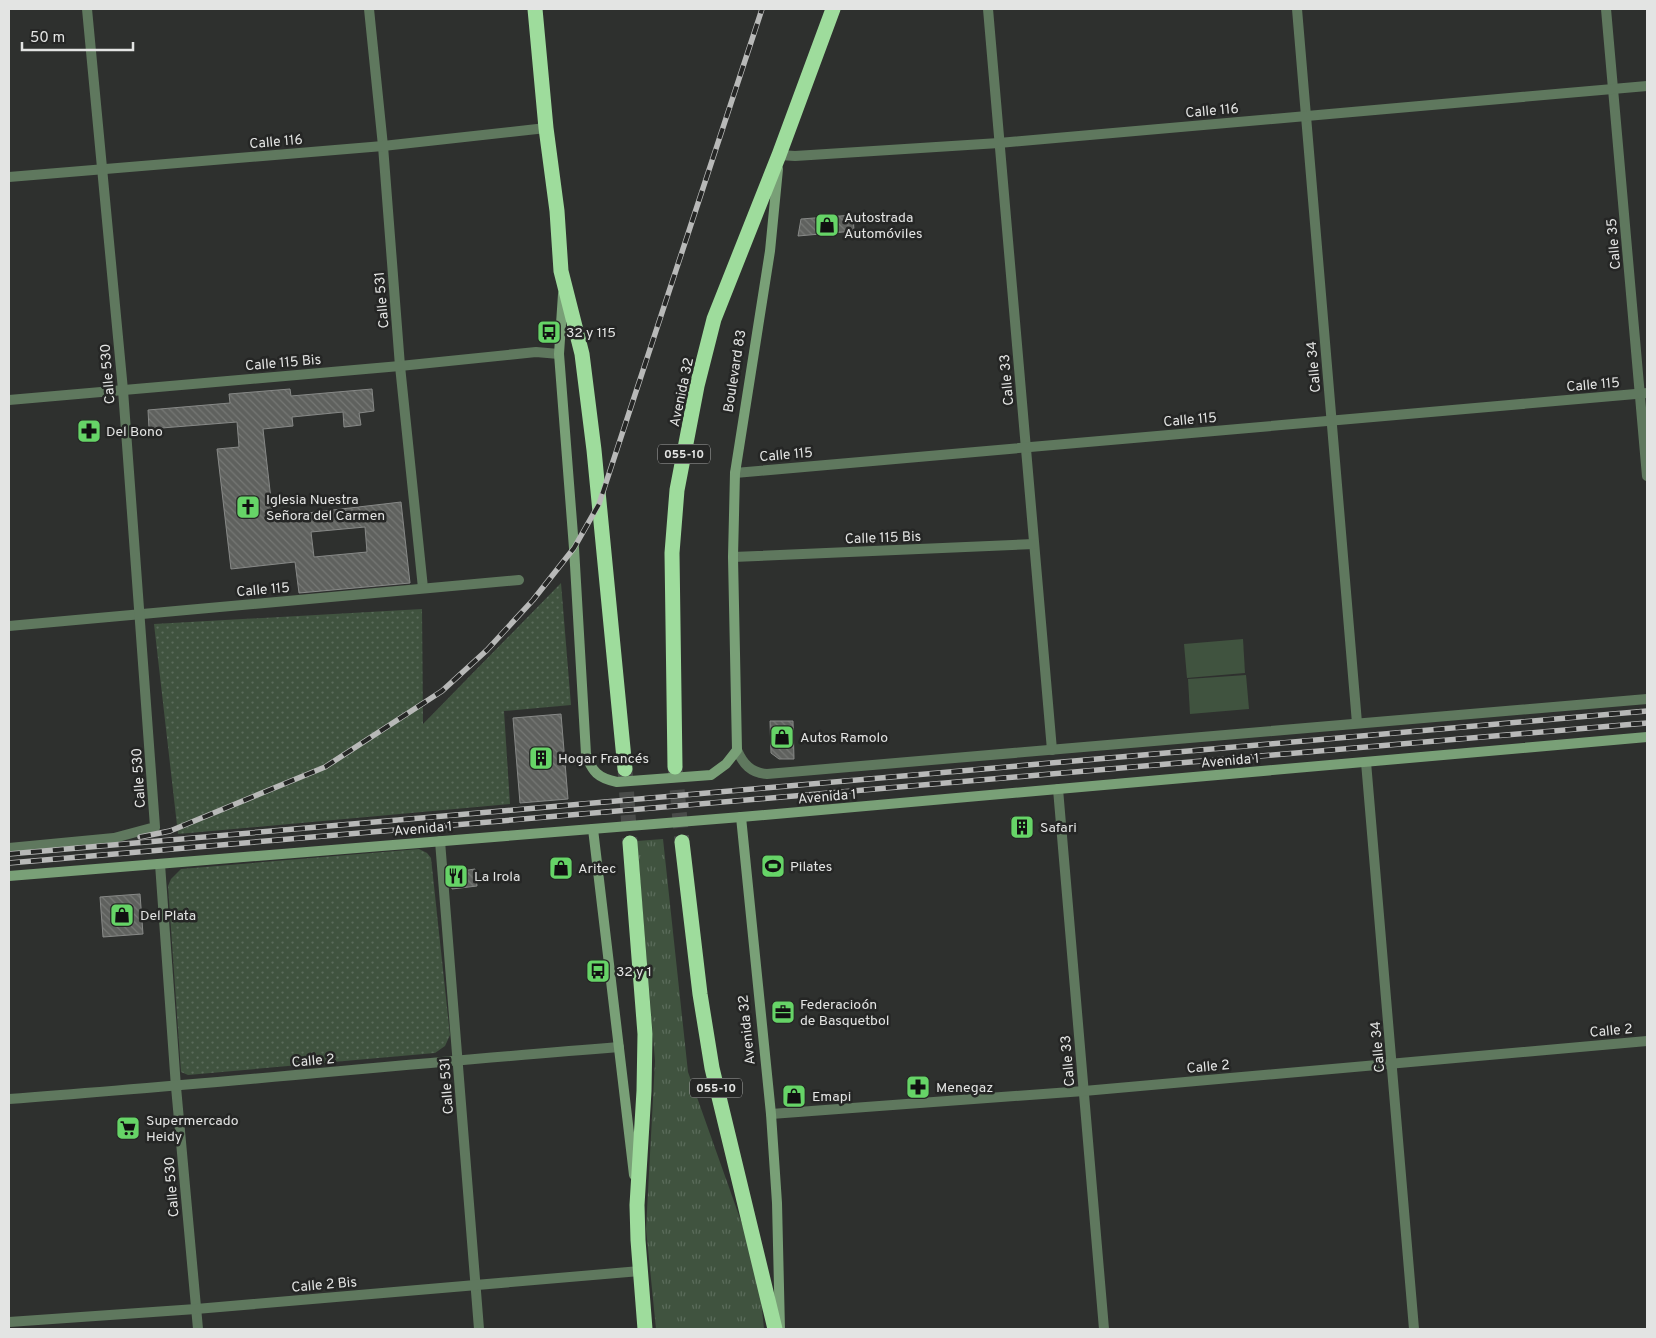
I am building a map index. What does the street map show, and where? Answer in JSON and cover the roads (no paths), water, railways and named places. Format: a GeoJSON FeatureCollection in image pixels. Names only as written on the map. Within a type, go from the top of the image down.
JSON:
{"type":"FeatureCollection","features":[{"type":"Feature","properties":{"kind":"highway"},"geometry":{"type":"LineString","coordinates":[[535,9],[562,271],[582,354],[594,450],[625,769]]}},
{"type":"Feature","properties":{"kind":"highway","name":"Boulevard 83"},"geometry":{"type":"LineString","coordinates":[[779,156],[833,9]]}},
{"type":"Feature","properties":{"kind":"highway","name":"Avenida 32"},"geometry":{"type":"LineString","coordinates":[[675,767],[672,553],[678,490],[698,386],[714,319],[779,156]]}},
{"type":"Feature","properties":{"kind":"highway","name":"055-10"},"geometry":{"type":"LineString","coordinates":[[682,842],[700,994],[712,1068],[775,1329]]}},
{"type":"Feature","properties":{"kind":"highway"},"geometry":{"type":"LineString","coordinates":[[630,843],[645,1053],[637,1205],[645,1329]]}},
{"type":"Feature","properties":{"kind":"street","name":"Calle 530"},"geometry":{"type":"LineString","coordinates":[[9,848],[114,838],[155,827],[123,390],[87,9]]}},
{"type":"Feature","properties":{"kind":"street","name":"Calle 531"},"geometry":{"type":"LineString","coordinates":[[369,9],[383,146],[400,366],[423,588]]}},
{"type":"Feature","properties":{"kind":"street","name":"Calle 33"},"geometry":{"type":"LineString","coordinates":[[988,9],[1052,750]]}},
{"type":"Feature","properties":{"kind":"street","name":"Calle 34"},"geometry":{"type":"LineString","coordinates":[[1297,9],[1356,724]]}},
{"type":"Feature","properties":{"kind":"street","name":"Calle 35"},"geometry":{"type":"LineString","coordinates":[[1606,9],[1612,88],[1644,393],[1647,476]]}},
{"type":"Feature","properties":{"kind":"street","name":"Calle 116"},"geometry":{"type":"LineString","coordinates":[[779,156],[999,142],[1647,86]]}},
{"type":"Feature","properties":{"kind":"street","name":"Calle 116"},"geometry":{"type":"LineString","coordinates":[[9,177],[383,146],[546,128]]}},
{"type":"Feature","properties":{"kind":"street","name":"Boulevard 83"},"geometry":{"type":"LineString","coordinates":[[737,750],[733,557],[735,472],[770,251],[779,156]]}},
{"type":"Feature","properties":{"kind":"street"},"geometry":{"type":"LineString","coordinates":[[564,283],[559,354],[574,548],[586,754],[590,765],[605,780],[617,782],[704,777],[719,770],[737,750]]}},
{"type":"Feature","properties":{"kind":"street","name":"Calle 115 Bis"},"geometry":{"type":"LineString","coordinates":[[9,400],[400,366],[536,352],[559,354]]}},
{"type":"Feature","properties":{"kind":"street","name":"Calle 115"},"geometry":{"type":"LineString","coordinates":[[735,472],[1644,393]]}},
{"type":"Feature","properties":{"kind":"street","name":"Calle 115 Bis"},"geometry":{"type":"LineString","coordinates":[[733,557],[1034,544]]}},
{"type":"Feature","properties":{"kind":"street","name":"Calle 115"},"geometry":{"type":"LineString","coordinates":[[9,626],[519,580]]}},
{"type":"Feature","properties":{"kind":"street","name":"Avenida 1"},"geometry":{"type":"LineString","coordinates":[[737,750],[744,764],[750,770],[767,774],[1647,699]]}},
{"type":"Feature","properties":{"kind":"street","name":"Avenida 1"},"geometry":{"type":"LineString","coordinates":[[9,876],[741,817],[1647,737]]}},
{"type":"Feature","properties":{"kind":"street","name":"Calle 34"},"geometry":{"type":"LineString","coordinates":[[1366,762],[1414,1329]]}},
{"type":"Feature","properties":{"kind":"street","name":"Calle 33"},"geometry":{"type":"LineString","coordinates":[[1058,790],[1104,1329]]}},
{"type":"Feature","properties":{"kind":"street","name":"Avenida 32"},"geometry":{"type":"LineString","coordinates":[[741,817],[777,1203],[780,1329]]}},
{"type":"Feature","properties":{"kind":"street"},"geometry":{"type":"LineString","coordinates":[[592,829],[637,1205]]}},
{"type":"Feature","properties":{"kind":"street","name":"Calle 531"},"geometry":{"type":"LineString","coordinates":[[440,841],[479,1329]]}},
{"type":"Feature","properties":{"kind":"street","name":"Calle 530"},"geometry":{"type":"LineString","coordinates":[[160,864],[176,1087],[198,1329]]}},
{"type":"Feature","properties":{"kind":"street","name":"Calle 2"},"geometry":{"type":"LineString","coordinates":[[770,1114],[1084,1091],[1647,1041]]}},
{"type":"Feature","properties":{"kind":"street","name":"Calle 2"},"geometry":{"type":"LineString","coordinates":[[9,1098],[176,1087],[458,1060],[619,1047]]}},
{"type":"Feature","properties":{"kind":"street","name":"Calle 2 Bis"},"geometry":{"type":"LineString","coordinates":[[9,1322],[196,1309],[640,1271]]}},
{"type":"Feature","properties":{"kind":"tunnel"},"geometry":{"type":"LineString","coordinates":[[675,767],[682,842]]}},
{"type":"Feature","properties":{"kind":"tunnel"},"geometry":{"type":"LineString","coordinates":[[625,769],[630,843]]}},
{"type":"Feature","properties":{"kind":"railway"},"geometry":{"type":"LineString","coordinates":[[140,837],[170,831],[325,767],[442,691],[487,650],[533,600],[574,548],[599,504],[762,9]]}},
{"type":"Feature","properties":{"kind":"railway"},"geometry":{"type":"LineString","coordinates":[[9,854],[1647,711]]}},
{"type":"Feature","properties":{"kind":"railway"},"geometry":{"type":"LineString","coordinates":[[9,863],[1647,723]]}},
{"type":"Feature","properties":{"kind":"place","name":"Autostrada Automóviles"},"geometry":{"type":"Point","coordinates":[827,225]}},
{"type":"Feature","properties":{"kind":"place","name":"32 y 115"},"geometry":{"type":"Point","coordinates":[549,332]}},
{"type":"Feature","properties":{"kind":"place","name":"Del Bono"},"geometry":{"type":"Point","coordinates":[89,431]}},
{"type":"Feature","properties":{"kind":"place","name":"Iglesia Nuestra Señora del Carmen"},"geometry":{"type":"Point","coordinates":[248,507]}},
{"type":"Feature","properties":{"kind":"place","name":"Autos Ramolo"},"geometry":{"type":"Point","coordinates":[782,737]}},
{"type":"Feature","properties":{"kind":"place","name":"Hogar Francés"},"geometry":{"type":"Point","coordinates":[541,758]}},
{"type":"Feature","properties":{"kind":"place","name":"Safari"},"geometry":{"type":"Point","coordinates":[1022,827]}},
{"type":"Feature","properties":{"kind":"place","name":"Pilates"},"geometry":{"type":"Point","coordinates":[773,866]}},
{"type":"Feature","properties":{"kind":"place","name":"Aritec"},"geometry":{"type":"Point","coordinates":[561,868]}},
{"type":"Feature","properties":{"kind":"place","name":"La Irola"},"geometry":{"type":"Point","coordinates":[456,876]}},
{"type":"Feature","properties":{"kind":"place","name":"Del Plata"},"geometry":{"type":"Point","coordinates":[122,915]}},
{"type":"Feature","properties":{"kind":"place","name":"32 y 1"},"geometry":{"type":"Point","coordinates":[598,971]}},
{"type":"Feature","properties":{"kind":"place","name":"Federacioón de Basquetbol"},"geometry":{"type":"Point","coordinates":[783,1012]}},
{"type":"Feature","properties":{"kind":"place","name":"Menegaz"},"geometry":{"type":"Point","coordinates":[918,1087]}},
{"type":"Feature","properties":{"kind":"place","name":"Emapi"},"geometry":{"type":"Point","coordinates":[794,1096]}},
{"type":"Feature","properties":{"kind":"place","name":"Supermercado Heidy"},"geometry":{"type":"Point","coordinates":[128,1128]}}]}
